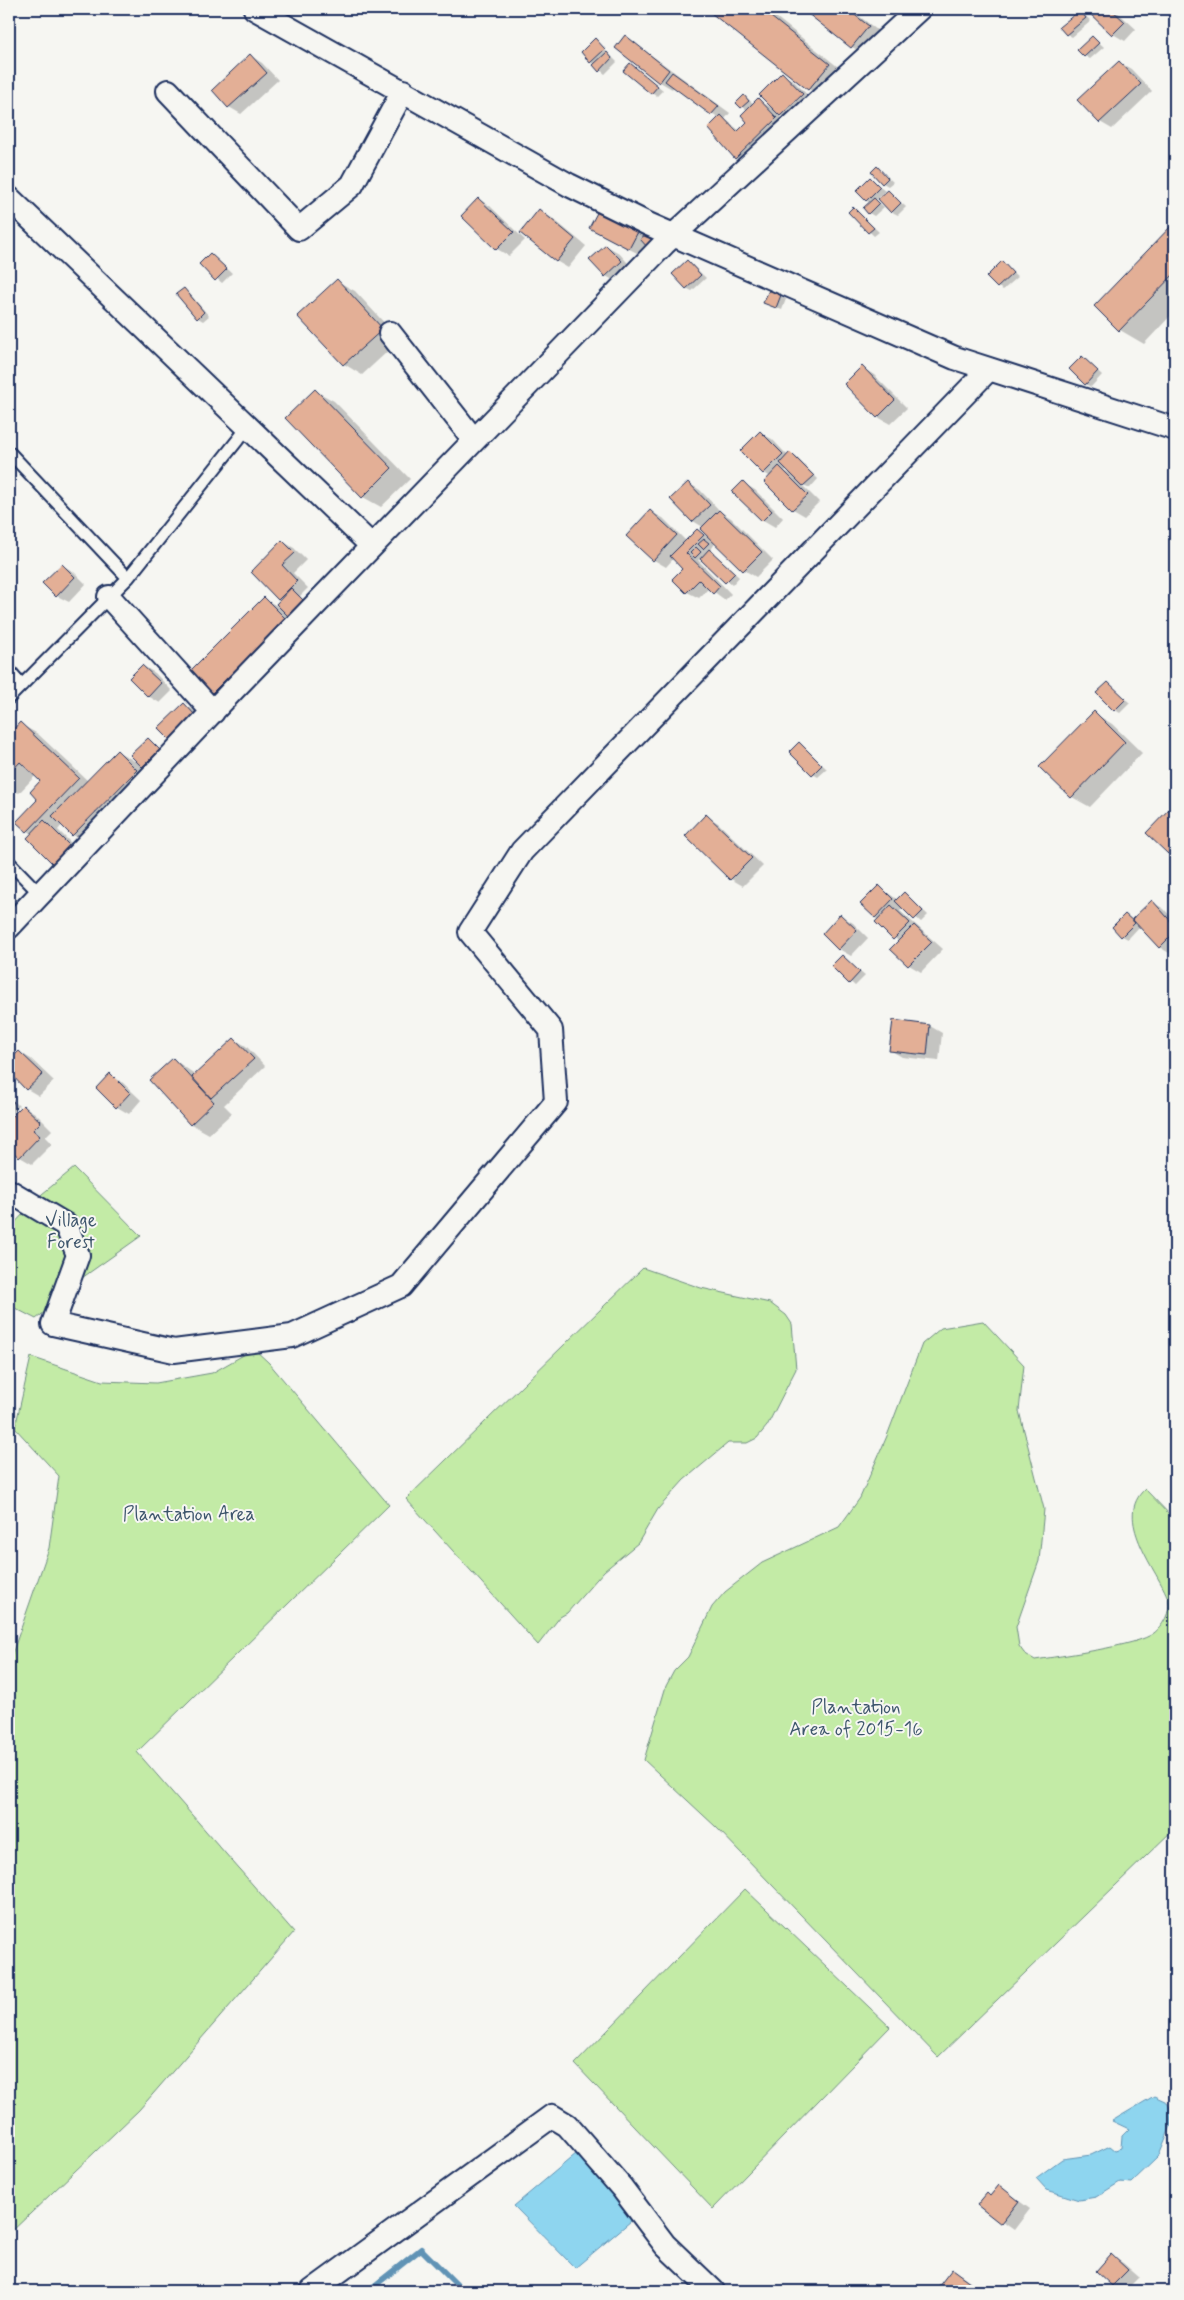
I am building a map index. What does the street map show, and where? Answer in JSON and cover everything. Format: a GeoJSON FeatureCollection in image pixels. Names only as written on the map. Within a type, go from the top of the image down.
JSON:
{"type":"FeatureCollection","features":[{"type":"Feature","properties":{"kind":"street"},"geometry":{"type":"LineString","coordinates":[[256,9],[569,185],[648,224],[955,358],[1175,429]]}},
{"type":"Feature","properties":{"kind":"street"},"geometry":{"type":"LineString","coordinates":[[9,927],[212,712],[674,234],[919,9]]}},
{"type":"Feature","properties":{"kind":"street"},"geometry":{"type":"LineString","coordinates":[[168,91],[299,229],[352,186],[403,91]]}},
{"type":"Feature","properties":{"kind":"street"},"geometry":{"type":"LineString","coordinates":[[9,198],[372,546]]}},
{"type":"Feature","properties":{"kind":"street"},"geometry":{"type":"LineString","coordinates":[[390,333],[474,440]]}},
{"type":"Feature","properties":{"kind":"street"},"geometry":{"type":"LineString","coordinates":[[9,1192],[66,1225],[78,1255],[53,1324],[174,1351],[292,1336],[401,1286],[556,1102],[551,1030],[470,932],[522,850],[989,369]]}},
{"type":"Feature","properties":{"kind":"street"},"geometry":{"type":"LineString","coordinates":[[109,597],[212,712]]}},
{"type":"Feature","properties":{"kind":"street"},"geometry":{"type":"LineString","coordinates":[[312,2291],[552,2116],[567,2125],[622,2188],[665,2245],[713,2291]]}},
{"type":"Feature","properties":{"kind":"lane"},"geometry":{"type":"LineString","coordinates":[[9,698],[128,578],[248,427]]}},
{"type":"Feature","properties":{"kind":"lane"},"geometry":{"type":"LineString","coordinates":[[9,452],[128,578]]}},
{"type":"Feature","properties":{"kind":"lane"},"geometry":{"type":"LineString","coordinates":[[9,670],[22,685]]}},
{"type":"Feature","properties":{"kind":"lane"},"geometry":{"type":"LineString","coordinates":[[9,862],[40,894]]}},
{"type":"Feature","properties":{"kind":"green space","name":"Village Forest"},"geometry":{"type":"Polygon","coordinates":[[[74,1168],[141,1236],[72,1285],[55,1304],[36,1319],[9,1305],[9,1229],[42,1194],[74,1168]]]}},
{"type":"Feature","properties":{"kind":"green space"},"geometry":{"type":"Polygon","coordinates":[[[643,1268],[701,1288],[770,1303],[786,1315],[792,1324],[796,1369],[767,1426],[757,1438],[747,1443],[728,1443],[684,1480],[658,1509],[638,1543],[604,1571],[567,1613],[560,1617],[538,1645],[406,1499],[643,1268]]]}},
{"type":"Feature","properties":{"kind":"green space","name":"Plantation Area of 2015-16"},"geometry":{"type":"Polygon","coordinates":[[[983,1321],[1024,1365],[1019,1411],[1044,1509],[1039,1561],[1016,1627],[1019,1646],[1024,1653],[1035,1660],[1116,1646],[1145,1638],[1154,1633],[1161,1626],[1166,1616],[1169,1601],[1146,1557],[1135,1528],[1133,1514],[1136,1501],[1145,1489],[1175,1520],[1175,1828],[938,2057],[716,1827],[644,1760],[666,1686],[674,1671],[688,1657],[712,1607],[725,1592],[762,1563],[839,1527],[860,1498],[887,1436],[922,1344],[941,1328],[983,1321]]]}},
{"type":"Feature","properties":{"kind":"green space","name":"Plantation Area"},"geometry":{"type":"Polygon","coordinates":[[[254,1349],[269,1363],[389,1505],[137,1752],[294,1932],[139,2110],[9,2234],[9,1658],[11,1657],[49,1548],[59,1476],[15,1428],[31,1357],[102,1381],[156,1383],[212,1373],[254,1349]]]}},
{"type":"Feature","properties":{"kind":"green space"},"geometry":{"type":"Polygon","coordinates":[[[745,1889],[890,2027],[713,2209],[575,2064],[745,1889]]]}},
{"type":"Feature","properties":{"kind":"water"},"geometry":{"type":"Polygon","coordinates":[[[1154,2096],[1167,2102],[1172,2112],[1170,2128],[1158,2157],[1131,2183],[1120,2182],[1096,2197],[1079,2200],[1047,2190],[1036,2178],[1062,2159],[1091,2155],[1110,2146],[1115,2150],[1121,2148],[1122,2136],[1129,2129],[1112,2121],[1154,2096]]]}},
{"type":"Feature","properties":{"kind":"water"},"geometry":{"type":"Polygon","coordinates":[[[583,2148],[637,2216],[575,2268],[514,2206],[583,2148]]]}},
{"type":"Feature","properties":{"kind":"building"},"geometry":{"type":"Polygon","coordinates":[[[706,9],[761,9],[830,64],[808,90],[706,9]]]}},
{"type":"Feature","properties":{"kind":"building"},"geometry":{"type":"Polygon","coordinates":[[[802,9],[847,9],[869,26],[851,48],[802,9]]]}},
{"type":"Feature","properties":{"kind":"building"},"geometry":{"type":"Polygon","coordinates":[[[1085,9],[1111,9],[1125,22],[1112,35],[1085,9]]]}},
{"type":"Feature","properties":{"kind":"building"},"geometry":{"type":"Polygon","coordinates":[[[1080,10],[1086,18],[1066,35],[1059,27],[1080,10]]]}},
{"type":"Feature","properties":{"kind":"building"},"geometry":{"type":"Polygon","coordinates":[[[625,35],[669,70],[659,83],[615,48],[625,35]]]}},
{"type":"Feature","properties":{"kind":"building"},"geometry":{"type":"Polygon","coordinates":[[[1092,36],[1099,43],[1084,57],[1077,50],[1092,36]]]}},
{"type":"Feature","properties":{"kind":"building"},"geometry":{"type":"Polygon","coordinates":[[[595,38],[605,49],[590,63],[581,52],[595,38]]]}},
{"type":"Feature","properties":{"kind":"building"},"geometry":{"type":"Polygon","coordinates":[[[607,52],[612,58],[599,72],[593,65],[607,52]]]}},
{"type":"Feature","properties":{"kind":"building"},"geometry":{"type":"Polygon","coordinates":[[[250,54],[267,73],[228,108],[212,90],[250,54]]]}},
{"type":"Feature","properties":{"kind":"building"},"geometry":{"type":"Polygon","coordinates":[[[1119,61],[1141,84],[1099,123],[1077,100],[1119,61]]]}},
{"type":"Feature","properties":{"kind":"building"},"geometry":{"type":"Polygon","coordinates":[[[630,63],[658,86],[651,94],[623,71],[630,63]]]}},
{"type":"Feature","properties":{"kind":"building"},"geometry":{"type":"Polygon","coordinates":[[[672,72],[719,106],[711,115],[665,81],[672,72]]]}},
{"type":"Feature","properties":{"kind":"building"},"geometry":{"type":"Polygon","coordinates":[[[782,72],[803,94],[780,116],[759,95],[782,72]]]}},
{"type":"Feature","properties":{"kind":"building"},"geometry":{"type":"Polygon","coordinates":[[[744,95],[749,101],[741,108],[736,103],[744,95]]]}},
{"type":"Feature","properties":{"kind":"building"},"geometry":{"type":"Polygon","coordinates":[[[758,98],[777,118],[735,159],[708,128],[721,115],[737,132],[747,122],[741,115],[758,98]]]}},
{"type":"Feature","properties":{"kind":"building"},"geometry":{"type":"Polygon","coordinates":[[[877,166],[888,178],[882,184],[871,172],[877,166]]]}},
{"type":"Feature","properties":{"kind":"building"},"geometry":{"type":"Polygon","coordinates":[[[870,177],[880,187],[866,201],[856,191],[870,177]]]}},
{"type":"Feature","properties":{"kind":"building"},"geometry":{"type":"Polygon","coordinates":[[[888,190],[901,203],[891,213],[878,199],[888,190]]]}},
{"type":"Feature","properties":{"kind":"building"},"geometry":{"type":"Polygon","coordinates":[[[478,198],[514,232],[496,250],[461,216],[478,198]]]}},
{"type":"Feature","properties":{"kind":"building"},"geometry":{"type":"Polygon","coordinates":[[[874,198],[879,203],[868,214],[863,208],[874,198]]]}},
{"type":"Feature","properties":{"kind":"building"},"geometry":{"type":"Polygon","coordinates":[[[600,207],[640,228],[629,249],[589,228],[600,207]]]}},
{"type":"Feature","properties":{"kind":"building"},"geometry":{"type":"Polygon","coordinates":[[[853,207],[874,228],[868,233],[848,212],[853,207]]]}},
{"type":"Feature","properties":{"kind":"building"},"geometry":{"type":"Polygon","coordinates":[[[539,209],[575,239],[556,262],[520,233],[539,209]]]}},
{"type":"Feature","properties":{"kind":"building"},"geometry":{"type":"Polygon","coordinates":[[[1175,222],[1175,273],[1119,331],[1094,306],[1175,222]]]}},
{"type":"Feature","properties":{"kind":"building"},"geometry":{"type":"Polygon","coordinates":[[[651,230],[659,239],[648,248],[640,239],[651,230]]]}},
{"type":"Feature","properties":{"kind":"building"},"geometry":{"type":"Polygon","coordinates":[[[606,245],[622,261],[605,277],[589,260],[606,245]]]}},
{"type":"Feature","properties":{"kind":"building"},"geometry":{"type":"Polygon","coordinates":[[[210,253],[227,269],[215,281],[199,264],[210,253]]]}},
{"type":"Feature","properties":{"kind":"building"},"geometry":{"type":"Polygon","coordinates":[[[687,260],[701,275],[686,289],[672,274],[687,260]]]}},
{"type":"Feature","properties":{"kind":"building"},"geometry":{"type":"Polygon","coordinates":[[[1002,261],[1013,273],[997,288],[986,277],[1002,261]]]}},
{"type":"Feature","properties":{"kind":"building"},"geometry":{"type":"Polygon","coordinates":[[[337,279],[383,329],[343,365],[297,316],[337,279]]]}},
{"type":"Feature","properties":{"kind":"building"},"geometry":{"type":"Polygon","coordinates":[[[184,288],[204,312],[197,319],[176,294],[184,288]]]}},
{"type":"Feature","properties":{"kind":"building"},"geometry":{"type":"Polygon","coordinates":[[[769,290],[781,295],[776,308],[763,303],[769,290]]]}},
{"type":"Feature","properties":{"kind":"building"},"geometry":{"type":"Polygon","coordinates":[[[1082,356],[1098,371],[1085,385],[1069,369],[1082,356]]]}},
{"type":"Feature","properties":{"kind":"building"},"geometry":{"type":"Polygon","coordinates":[[[862,366],[895,400],[877,418],[844,384],[862,366]]]}},
{"type":"Feature","properties":{"kind":"building"},"geometry":{"type":"Polygon","coordinates":[[[315,389],[392,468],[362,498],[285,418],[315,389]]]}},
{"type":"Feature","properties":{"kind":"building"},"geometry":{"type":"Polygon","coordinates":[[[760,431],[783,454],[763,474],[740,451],[760,431]]]}},
{"type":"Feature","properties":{"kind":"building"},"geometry":{"type":"Polygon","coordinates":[[[790,452],[814,476],[803,486],[780,463],[790,452]]]}},
{"type":"Feature","properties":{"kind":"building"},"geometry":{"type":"Polygon","coordinates":[[[779,466],[808,495],[792,510],[764,482],[779,466]]]}},
{"type":"Feature","properties":{"kind":"building"},"geometry":{"type":"Polygon","coordinates":[[[743,481],[772,511],[762,521],[732,492],[743,481]]]}},
{"type":"Feature","properties":{"kind":"building"},"geometry":{"type":"Polygon","coordinates":[[[688,482],[710,505],[692,522],[670,499],[688,482]]]}},
{"type":"Feature","properties":{"kind":"building"},"geometry":{"type":"Polygon","coordinates":[[[650,510],[677,535],[653,561],[626,536],[650,510]]]}},
{"type":"Feature","properties":{"kind":"building"},"geometry":{"type":"Polygon","coordinates":[[[719,510],[762,552],[743,571],[700,529],[719,510]]]}},
{"type":"Feature","properties":{"kind":"building"},"geometry":{"type":"Polygon","coordinates":[[[697,529],[704,535],[686,553],[720,586],[713,594],[699,580],[686,593],[672,579],[682,569],[670,556],[697,529]]]}},
{"type":"Feature","properties":{"kind":"building"},"geometry":{"type":"Polygon","coordinates":[[[704,539],[709,543],[703,549],[698,544],[704,539]]]}},
{"type":"Feature","properties":{"kind":"building"},"geometry":{"type":"Polygon","coordinates":[[[282,540],[295,553],[282,565],[297,581],[278,600],[251,572],[282,540]]]}},
{"type":"Feature","properties":{"kind":"building"},"geometry":{"type":"Polygon","coordinates":[[[696,547],[701,552],[695,558],[690,553],[696,547]]]}},
{"type":"Feature","properties":{"kind":"building"},"geometry":{"type":"Polygon","coordinates":[[[709,549],[735,573],[725,583],[700,559],[709,549]]]}},
{"type":"Feature","properties":{"kind":"building"},"geometry":{"type":"Polygon","coordinates":[[[62,564],[75,577],[56,597],[42,583],[62,564]]]}},
{"type":"Feature","properties":{"kind":"building"},"geometry":{"type":"Polygon","coordinates":[[[291,588],[305,602],[289,617],[276,604],[291,588]]]}},
{"type":"Feature","properties":{"kind":"building"},"geometry":{"type":"Polygon","coordinates":[[[264,597],[286,619],[207,698],[185,676],[264,597]]]}},
{"type":"Feature","properties":{"kind":"building"},"geometry":{"type":"Polygon","coordinates":[[[142,665],[161,683],[148,697],[129,678],[142,665]]]}},
{"type":"Feature","properties":{"kind":"building"},"geometry":{"type":"Polygon","coordinates":[[[1108,682],[1126,699],[1114,711],[1096,693],[1108,682]]]}},
{"type":"Feature","properties":{"kind":"building"},"geometry":{"type":"Polygon","coordinates":[[[184,703],[195,715],[170,740],[158,728],[184,703]]]}},
{"type":"Feature","properties":{"kind":"building"},"geometry":{"type":"Polygon","coordinates":[[[1094,711],[1125,742],[1071,798],[1039,767],[1094,711]]]}},
{"type":"Feature","properties":{"kind":"building"},"geometry":{"type":"Polygon","coordinates":[[[20,722],[79,778],[27,832],[16,822],[37,800],[30,792],[40,781],[20,762],[9,774],[9,734],[20,722]]]}},
{"type":"Feature","properties":{"kind":"building"},"geometry":{"type":"Polygon","coordinates":[[[148,738],[160,750],[142,767],[130,755],[148,738]]]}},
{"type":"Feature","properties":{"kind":"building"},"geometry":{"type":"Polygon","coordinates":[[[799,742],[822,765],[812,775],[789,752],[799,742]]]}},
{"type":"Feature","properties":{"kind":"building"},"geometry":{"type":"Polygon","coordinates":[[[117,750],[137,770],[72,836],[52,816],[117,750]]]}},
{"type":"Feature","properties":{"kind":"building"},"geometry":{"type":"Polygon","coordinates":[[[1172,806],[1175,809],[1175,846],[1168,854],[1146,833],[1172,806]]]}},
{"type":"Feature","properties":{"kind":"building"},"geometry":{"type":"Polygon","coordinates":[[[706,814],[752,858],[730,880],[685,836],[706,814]]]}},
{"type":"Feature","properties":{"kind":"building"},"geometry":{"type":"Polygon","coordinates":[[[44,820],[70,846],[53,864],[27,838],[44,820]]]}},
{"type":"Feature","properties":{"kind":"building"},"geometry":{"type":"Polygon","coordinates":[[[879,885],[893,899],[875,918],[860,904],[879,885]]]}},
{"type":"Feature","properties":{"kind":"building"},"geometry":{"type":"Polygon","coordinates":[[[904,892],[923,911],[914,920],[895,901],[904,892]]]}},
{"type":"Feature","properties":{"kind":"building"},"geometry":{"type":"Polygon","coordinates":[[[1152,900],[1175,926],[1175,932],[1159,948],[1132,919],[1152,900]]]}},
{"type":"Feature","properties":{"kind":"building"},"geometry":{"type":"Polygon","coordinates":[[[891,905],[910,923],[893,940],[875,922],[891,905]]]}},
{"type":"Feature","properties":{"kind":"building"},"geometry":{"type":"Polygon","coordinates":[[[840,914],[857,930],[838,950],[822,934],[840,914]]]}},
{"type":"Feature","properties":{"kind":"building"},"geometry":{"type":"Polygon","coordinates":[[[1125,914],[1135,923],[1121,937],[1112,927],[1125,914]]]}},
{"type":"Feature","properties":{"kind":"building"},"geometry":{"type":"Polygon","coordinates":[[[914,925],[932,942],[908,966],[890,949],[914,925]]]}},
{"type":"Feature","properties":{"kind":"building"},"geometry":{"type":"Polygon","coordinates":[[[842,955],[860,972],[849,984],[831,966],[842,955]]]}},
{"type":"Feature","properties":{"kind":"building"},"geometry":{"type":"Polygon","coordinates":[[[893,1020],[930,1025],[927,1055],[889,1051],[893,1020]]]}},
{"type":"Feature","properties":{"kind":"building"},"geometry":{"type":"Polygon","coordinates":[[[234,1038],[254,1059],[211,1098],[192,1077],[234,1038]]]}},
{"type":"Feature","properties":{"kind":"building"},"geometry":{"type":"Polygon","coordinates":[[[19,1051],[43,1074],[26,1090],[9,1072],[9,1061],[19,1051]]]}},
{"type":"Feature","properties":{"kind":"building"},"geometry":{"type":"Polygon","coordinates":[[[173,1058],[214,1102],[190,1125],[149,1080],[173,1058]]]}},
{"type":"Feature","properties":{"kind":"building"},"geometry":{"type":"Polygon","coordinates":[[[110,1073],[130,1093],[116,1108],[96,1088],[110,1073]]]}},
{"type":"Feature","properties":{"kind":"building"},"geometry":{"type":"Polygon","coordinates":[[[9,1097],[14,1102],[9,1108],[9,1097]]]}},
{"type":"Feature","properties":{"kind":"building"},"geometry":{"type":"Polygon","coordinates":[[[23,1105],[41,1122],[33,1130],[40,1136],[19,1158],[9,1147],[9,1119],[23,1105]]]}},
{"type":"Feature","properties":{"kind":"building"},"geometry":{"type":"Polygon","coordinates":[[[999,2185],[1019,2201],[1001,2224],[977,2205],[987,2193],[990,2196],[999,2185]]]}},
{"type":"Feature","properties":{"kind":"building"},"geometry":{"type":"Polygon","coordinates":[[[1111,2254],[1128,2270],[1112,2286],[1096,2271],[1111,2254]]]}},
{"type":"Feature","properties":{"kind":"building"},"geometry":{"type":"Polygon","coordinates":[[[952,2269],[982,2291],[935,2291],[952,2269]]]}},
{"type":"Feature","properties":{"kind":"waterway"},"geometry":{"type":"LineString","coordinates":[[368,2291],[421,2249],[463,2291]]}}]}
